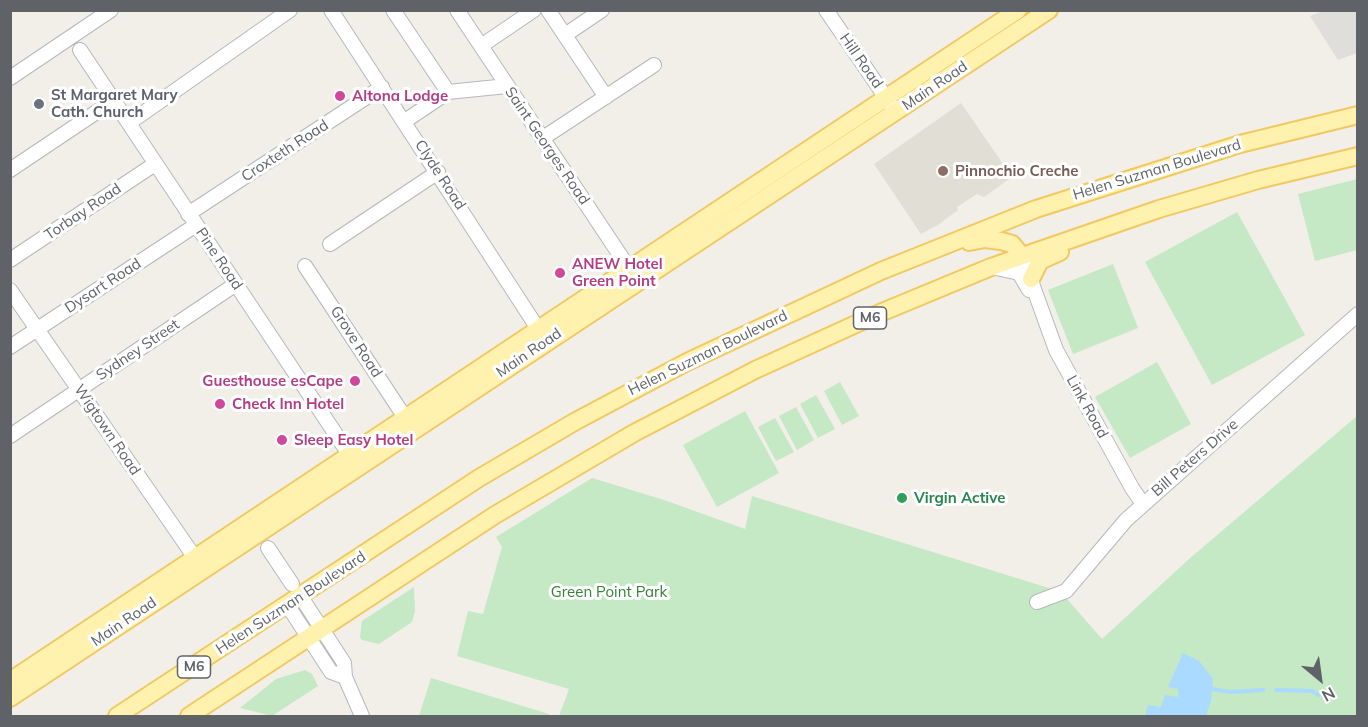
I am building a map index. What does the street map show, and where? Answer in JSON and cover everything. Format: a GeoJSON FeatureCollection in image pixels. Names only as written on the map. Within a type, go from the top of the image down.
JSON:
{"type":"FeatureCollection","features":[{"type":"Feature","properties":{"kind":"main road","name":"Main Road"},"geometry":{"type":"LineString","coordinates":[[891,105],[1018,10]]}},
{"type":"Feature","properties":{"kind":"main road","name":"Main Road"},"geometry":{"type":"LineString","coordinates":[[10,681],[199,564],[891,105],[1048,10]]}},
{"type":"Feature","properties":{"kind":"main road","name":"Helen Suzman Boulevard"},"geometry":{"type":"LineString","coordinates":[[117,717],[294,596],[479,478],[576,421],[687,362],[816,300],[950,242],[1110,183],[1240,144],[1358,115]]}},
{"type":"Feature","properties":{"kind":"main road","name":"M6"},"geometry":{"type":"LineString","coordinates":[[189,717],[495,515],[700,397],[818,341],[991,267],[1159,209],[1258,180],[1358,156]]}},
{"type":"Feature","properties":{"kind":"main road"},"geometry":{"type":"LineString","coordinates":[[1031,279],[1037,265],[1047,257],[1122,230],[1159,209]]}},
{"type":"Feature","properties":{"kind":"main road"},"geometry":{"type":"LineString","coordinates":[[816,300],[872,281],[979,239],[993,239],[1012,244],[1022,256]]}},
{"type":"Feature","properties":{"kind":"main road","name":"Main Road"},"geometry":{"type":"LineString","coordinates":[[354,462],[406,419],[543,336]]}},
{"type":"Feature","properties":{"kind":"main road","name":"Main Road"},"geometry":{"type":"LineString","coordinates":[[10,698],[199,564]]}},
{"type":"Feature","properties":{"kind":"street"},"geometry":{"type":"LineString","coordinates":[[10,78],[111,10]]}},
{"type":"Feature","properties":{"kind":"street"},"geometry":{"type":"LineString","coordinates":[[129,123],[290,10]]}},
{"type":"Feature","properties":{"kind":"street","name":"Clyde Road"},"geometry":{"type":"LineString","coordinates":[[331,10],[543,336]]}},
{"type":"Feature","properties":{"kind":"street"},"geometry":{"type":"LineString","coordinates":[[393,10],[447,92]]}},
{"type":"Feature","properties":{"kind":"street","name":"Saint Georges Road"},"geometry":{"type":"LineString","coordinates":[[457,10],[634,275]]}},
{"type":"Feature","properties":{"kind":"street"},"geometry":{"type":"LineString","coordinates":[[481,46],[534,10]]}},
{"type":"Feature","properties":{"kind":"street"},"geometry":{"type":"LineString","coordinates":[[548,10],[606,97]]}},
{"type":"Feature","properties":{"kind":"street"},"geometry":{"type":"LineString","coordinates":[[564,35],[602,10]]}},
{"type":"Feature","properties":{"kind":"street","name":"Hill Road"},"geometry":{"type":"LineString","coordinates":[[826,10],[891,105]]}},
{"type":"Feature","properties":{"kind":"street","name":"Pine Road"},"geometry":{"type":"LineString","coordinates":[[80,50],[354,462]]}},
{"type":"Feature","properties":{"kind":"street"},"geometry":{"type":"LineString","coordinates":[[543,138],[654,65]]}},
{"type":"Feature","properties":{"kind":"street"},"geometry":{"type":"LineString","coordinates":[[405,121],[447,92],[507,86]]}},
{"type":"Feature","properties":{"kind":"street","name":"Croxteth Road"},"geometry":{"type":"LineString","coordinates":[[192,219],[382,87]]}},
{"type":"Feature","properties":{"kind":"street"},"geometry":{"type":"LineString","coordinates":[[10,170],[113,101]]}},
{"type":"Feature","properties":{"kind":"street","name":"Torbay Road"},"geometry":{"type":"LineString","coordinates":[[10,260],[155,164]]}},
{"type":"Feature","properties":{"kind":"street"},"geometry":{"type":"LineString","coordinates":[[330,244],[438,172]]}},
{"type":"Feature","properties":{"kind":"street","name":"Dysart Road"},"geometry":{"type":"LineString","coordinates":[[10,347],[192,219]]}},
{"type":"Feature","properties":{"kind":"street","name":"Link Road"},"geometry":{"type":"LineString","coordinates":[[1022,256],[1056,350],[1143,504]]}},
{"type":"Feature","properties":{"kind":"street","name":"Grove Road"},"geometry":{"type":"LineString","coordinates":[[305,266],[406,419]]}},
{"type":"Feature","properties":{"kind":"street","name":"Link Road"},"geometry":{"type":"LineString","coordinates":[[991,267],[1019,273],[1039,307]]}},
{"type":"Feature","properties":{"kind":"street","name":"Sydney Street"},"geometry":{"type":"LineString","coordinates":[[10,436],[236,284]]}},
{"type":"Feature","properties":{"kind":"street","name":"Wigtown Road"},"geometry":{"type":"LineString","coordinates":[[10,290],[199,564]]}},
{"type":"Feature","properties":{"kind":"street","name":"Bill Peters Drive"},"geometry":{"type":"LineString","coordinates":[[1036,602],[1066,591],[1114,531],[1358,314]]}},
{"type":"Feature","properties":{"kind":"street"},"geometry":{"type":"LineString","coordinates":[[268,548],[315,633],[345,663],[345,677],[362,717]]}},
{"type":"Feature","properties":{"kind":"shaded area"},"geometry":{"type":"Polygon","coordinates":[[[1323,11],[1357,11],[1357,53],[1338,60],[1310,16],[1323,11]]]}},
{"type":"Feature","properties":{"kind":"shaded area","name":"Pinnochio Creche"},"geometry":{"type":"Polygon","coordinates":[[[961,103],[1012,177],[984,197],[977,194],[957,207],[958,210],[938,225],[921,234],[874,164],[961,103]]]}},
{"type":"Feature","properties":{"kind":"green space"},"geometry":{"type":"Polygon","coordinates":[[[1357,179],[1357,250],[1315,261],[1298,194],[1357,179]]]}},
{"type":"Feature","properties":{"kind":"green space"},"geometry":{"type":"Polygon","coordinates":[[[1237,212],[1305,335],[1212,385],[1145,262],[1237,212]]]}},
{"type":"Feature","properties":{"kind":"green space"},"geometry":{"type":"Polygon","coordinates":[[[1113,264],[1138,328],[1073,354],[1048,290],[1113,264]]]}},
{"type":"Feature","properties":{"kind":"green space"},"geometry":{"type":"Polygon","coordinates":[[[1157,362],[1191,424],[1130,458],[1095,397],[1157,362]]]}},
{"type":"Feature","properties":{"kind":"green space"},"geometry":{"type":"Polygon","coordinates":[[[840,382],[859,416],[842,425],[824,391],[840,382]]]}},
{"type":"Feature","properties":{"kind":"green space"},"geometry":{"type":"Polygon","coordinates":[[[816,395],[835,429],[818,438],[800,404],[816,395]]]}},
{"type":"Feature","properties":{"kind":"green space"},"geometry":{"type":"Polygon","coordinates":[[[796,407],[814,440],[797,450],[779,416],[796,407]]]}},
{"type":"Feature","properties":{"kind":"green space"},"geometry":{"type":"Polygon","coordinates":[[[745,411],[779,473],[717,507],[683,445],[745,411]]]}},
{"type":"Feature","properties":{"kind":"green space","name":"Green Point Park"},"geometry":{"type":"Polygon","coordinates":[[[1357,416],[1357,716],[559,716],[569,689],[457,656],[468,611],[483,614],[502,547],[496,537],[592,478],[664,500],[745,529],[752,496],[1052,589],[1054,602],[1067,599],[1102,639],[1189,559],[1357,416]]]}},
{"type":"Feature","properties":{"kind":"green space"},"geometry":{"type":"Polygon","coordinates":[[[775,418],[794,452],[776,461],[758,427],[775,418]]]}},
{"type":"Feature","properties":{"kind":"green space"},"geometry":{"type":"Polygon","coordinates":[[[414,587],[415,611],[412,622],[379,644],[362,640],[360,637],[362,621],[414,587]]]}},
{"type":"Feature","properties":{"kind":"green space"},"geometry":{"type":"Polygon","coordinates":[[[305,670],[312,674],[318,686],[272,716],[240,708],[276,679],[305,670]]]}},
{"type":"Feature","properties":{"kind":"green space"},"geometry":{"type":"Polygon","coordinates":[[[431,678],[549,714],[548,716],[419,716],[431,678]]]}},
{"type":"Feature","properties":{"kind":"water"},"geometry":{"type":"Polygon","coordinates":[[[1183,653],[1199,661],[1213,679],[1211,701],[1206,716],[1145,716],[1148,705],[1161,707],[1165,695],[1178,697],[1178,689],[1168,687],[1183,653]]]}},
{"type":"Feature","properties":{"kind":"waterway"},"geometry":{"type":"LineString","coordinates":[[1212,689],[1230,692],[1263,690]]}},
{"type":"Feature","properties":{"kind":"waterway"},"geometry":{"type":"LineString","coordinates":[[1276,690],[1313,691],[1318,695]]}},
{"type":"Feature","properties":{"kind":"place","name":"Altona Lodge"},"geometry":{"type":"Point","coordinates":[340,96]}},
{"type":"Feature","properties":{"kind":"place","name":"St Margaret Mary Cath. Church"},"geometry":{"type":"Point","coordinates":[39,104]}},
{"type":"Feature","properties":{"kind":"place","name":"Pinnochio Creche"},"geometry":{"type":"Point","coordinates":[943,171]}},
{"type":"Feature","properties":{"kind":"place","name":"ANEW Hotel Green Point"},"geometry":{"type":"Point","coordinates":[560,273]}},
{"type":"Feature","properties":{"kind":"place","name":"Guesthouse esCape"},"geometry":{"type":"Point","coordinates":[355,381]}},
{"type":"Feature","properties":{"kind":"place","name":"Check Inn Hotel"},"geometry":{"type":"Point","coordinates":[220,404]}},
{"type":"Feature","properties":{"kind":"place","name":"Sleep Easy Hotel"},"geometry":{"type":"Point","coordinates":[282,440]}},
{"type":"Feature","properties":{"kind":"place","name":"Virgin Active"},"geometry":{"type":"Point","coordinates":[902,498]}}]}
